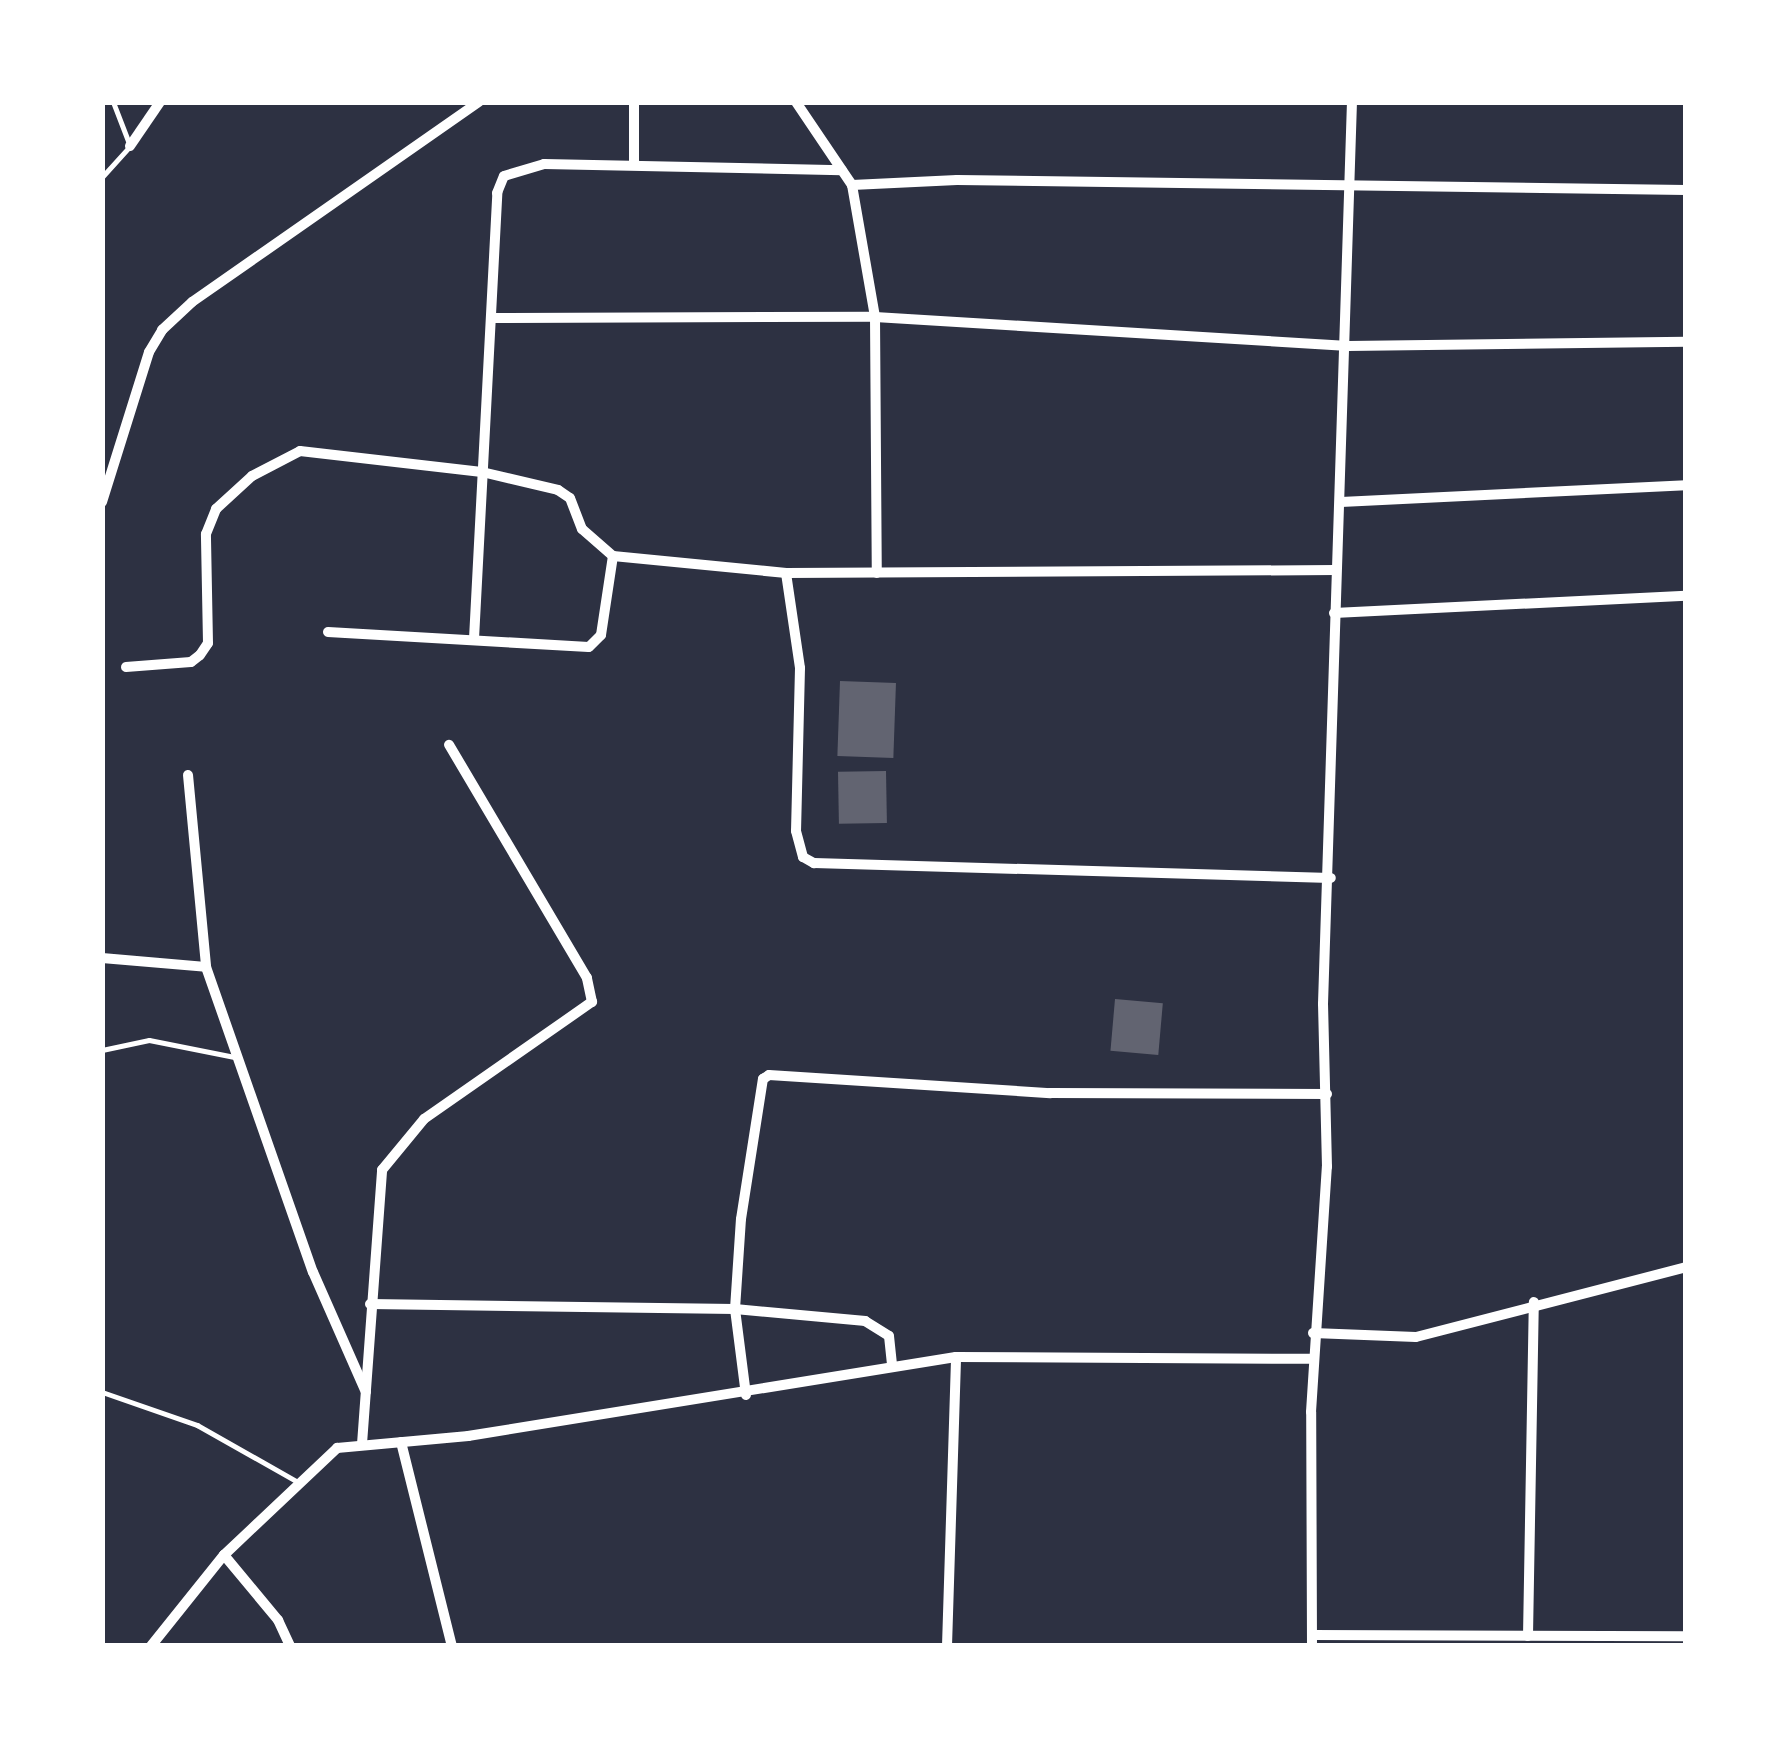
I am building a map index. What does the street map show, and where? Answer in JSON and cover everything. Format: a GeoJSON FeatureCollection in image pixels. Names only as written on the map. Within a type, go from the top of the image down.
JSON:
{"type":"FeatureCollection","features":[{"type":"Feature","properties":{"kind":"street"},"geometry":{"type":"LineString","coordinates":[[130,146],[160,102]]}},
{"type":"Feature","properties":{"kind":"street"},"geometry":{"type":"LineString","coordinates":[[102,502],[149,352],[162,330],[192,302],[479,102]]}},
{"type":"Feature","properties":{"kind":"street"},"geometry":{"type":"LineString","coordinates":[[634,102],[634,166]]}},
{"type":"Feature","properties":{"kind":"street"},"geometry":{"type":"LineString","coordinates":[[796,102],[852,185],[875,318],[877,572]]}},
{"type":"Feature","properties":{"kind":"street"},"geometry":{"type":"LineString","coordinates":[[1352,102],[1348,346],[1334,613],[1331,878],[1323,1004],[1327,1094],[1312,1359],[1312,1640],[1686,1636]]}},
{"type":"Feature","properties":{"kind":"street"},"geometry":{"type":"LineString","coordinates":[[474,639],[495,318],[497,193],[504,176],[544,164],[842,170]]}},
{"type":"Feature","properties":{"kind":"street"},"geometry":{"type":"LineString","coordinates":[[852,185],[957,180],[1686,190]]}},
{"type":"Feature","properties":{"kind":"street"},"geometry":{"type":"LineString","coordinates":[[495,318],[875,318],[1348,346],[1686,342]]}},
{"type":"Feature","properties":{"kind":"street"},"geometry":{"type":"LineString","coordinates":[[126,667],[191,662],[200,655],[208,644],[206,534],[216,509],[278,458],[300,451],[482,472],[570,498],[582,529],[613,556],[786,573],[1336,570]]}},
{"type":"Feature","properties":{"kind":"street"},"geometry":{"type":"LineString","coordinates":[[1342,502],[1686,485]]}},
{"type":"Feature","properties":{"kind":"street"},"geometry":{"type":"LineString","coordinates":[[328,632],[596,643],[613,556]]}},
{"type":"Feature","properties":{"kind":"street"},"geometry":{"type":"LineString","coordinates":[[786,573],[800,668],[796,846],[803,857],[814,863],[1331,878]]}},
{"type":"Feature","properties":{"kind":"street"},"geometry":{"type":"LineString","coordinates":[[1334,613],[1686,596]]}},
{"type":"Feature","properties":{"kind":"street"},"geometry":{"type":"LineString","coordinates":[[362,1444],[376,1202],[382,1170],[397,1147],[424,1119],[592,1002],[587,978],[449,745]]}},
{"type":"Feature","properties":{"kind":"street"},"geometry":{"type":"LineString","coordinates":[[188,775],[206,966],[234,1056],[338,1339],[366,1393]]}},
{"type":"Feature","properties":{"kind":"street"},"geometry":{"type":"LineString","coordinates":[[102,958],[206,966]]}},
{"type":"Feature","properties":{"kind":"street"},"geometry":{"type":"LineString","coordinates":[[746,1394],[735,1309],[740,1220],[762,1079],[768,1075],[1050,1093],[1327,1094]]}},
{"type":"Feature","properties":{"kind":"street"},"geometry":{"type":"LineString","coordinates":[[1313,1333],[1416,1337],[1534,1302],[1686,1268]]}},
{"type":"Feature","properties":{"kind":"street"},"geometry":{"type":"LineString","coordinates":[[1528,1636],[1534,1302]]}},
{"type":"Feature","properties":{"kind":"street"},"geometry":{"type":"LineString","coordinates":[[370,1304],[735,1309],[865,1321],[888,1336],[892,1367]]}},
{"type":"Feature","properties":{"kind":"street"},"geometry":{"type":"LineString","coordinates":[[150,1646],[224,1555],[320,1458],[362,1444],[401,1442],[746,1394],[956,1357],[1312,1359]]}},
{"type":"Feature","properties":{"kind":"street"},"geometry":{"type":"LineString","coordinates":[[947,1646],[956,1357]]}},
{"type":"Feature","properties":{"kind":"street"},"geometry":{"type":"LineString","coordinates":[[401,1442],[452,1646]]}},
{"type":"Feature","properties":{"kind":"street"},"geometry":{"type":"LineString","coordinates":[[224,1555],[278,1620],[290,1646]]}},
{"type":"Feature","properties":{"kind":"lane"},"geometry":{"type":"LineString","coordinates":[[102,176],[130,146],[113,102]]}},
{"type":"Feature","properties":{"kind":"lane"},"geometry":{"type":"LineString","coordinates":[[102,1050],[149,1040],[234,1056]]}},
{"type":"Feature","properties":{"kind":"lane"},"geometry":{"type":"LineString","coordinates":[[102,1392],[197,1424],[296,1481]]}},
{"type":"Feature","properties":{"kind":"building"},"geometry":{"type":"Polygon","coordinates":[[[840,681],[896,683],[893,758],[837,756],[840,681]]]}},
{"type":"Feature","properties":{"kind":"building"},"geometry":{"type":"Polygon","coordinates":[[[886,771],[887,823],[839,824],[838,772],[886,771]]]}},
{"type":"Feature","properties":{"kind":"building"},"geometry":{"type":"Polygon","coordinates":[[[1115,999],[1163,1003],[1158,1055],[1110,1051],[1115,999]]]}}]}
